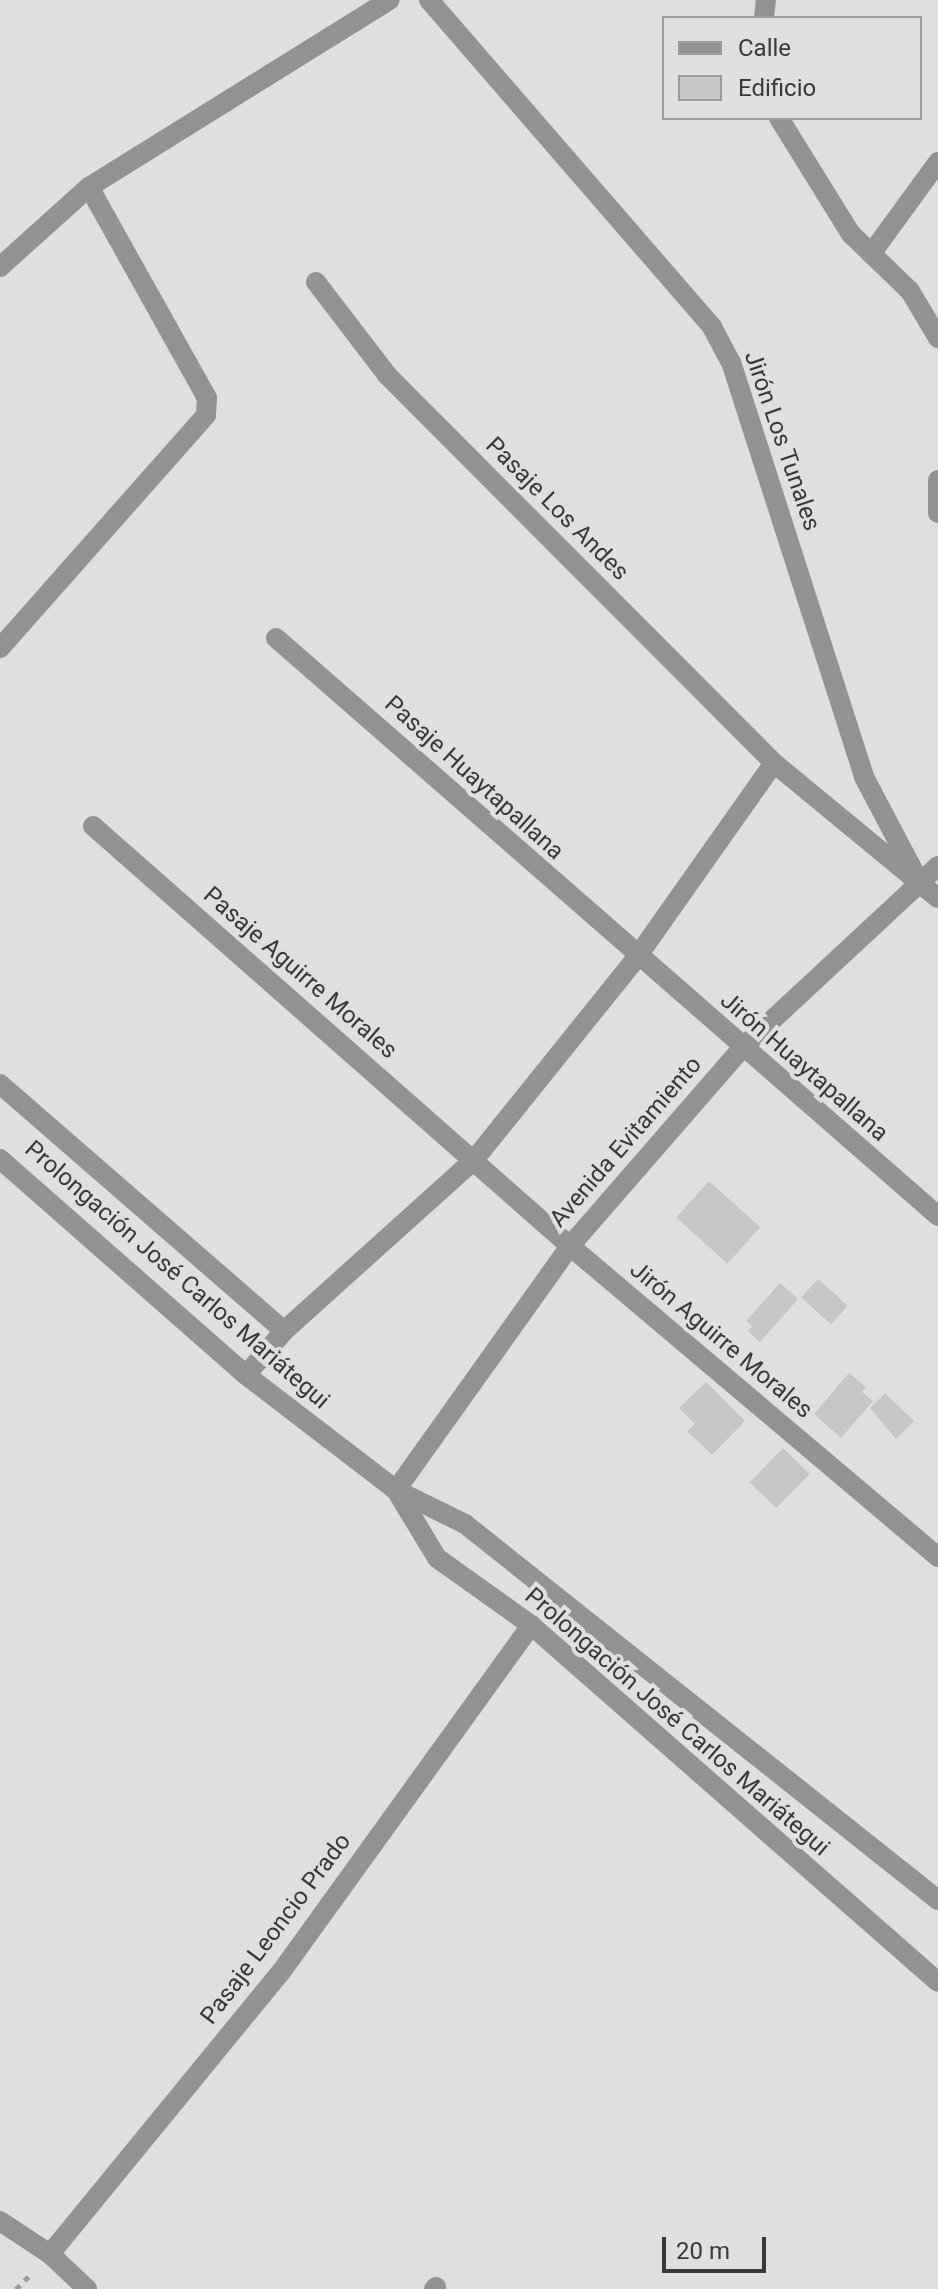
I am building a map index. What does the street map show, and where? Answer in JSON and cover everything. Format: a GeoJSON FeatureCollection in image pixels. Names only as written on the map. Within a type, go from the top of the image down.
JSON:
{"type":"FeatureCollection","features":[{"type":"Feature","properties":{"kind":"street"},"geometry":{"type":"LineString","coordinates":[[0,267],[89,187],[390,0]]}},
{"type":"Feature","properties":{"kind":"street","name":"Jirón Los Tunales"},"geometry":{"type":"LineString","coordinates":[[429,0],[712,327],[731,362],[864,777],[921,885]]}},
{"type":"Feature","properties":{"kind":"street"},"geometry":{"type":"LineString","coordinates":[[780,120],[851,234],[910,291],[938,338]]}},
{"type":"Feature","properties":{"kind":"street"},"geometry":{"type":"LineString","coordinates":[[871,254],[938,162]]}},
{"type":"Feature","properties":{"kind":"street"},"geometry":{"type":"LineString","coordinates":[[0,648],[206,415],[207,398],[89,187]]}},
{"type":"Feature","properties":{"kind":"street","name":"Pasaje Los Andes"},"geometry":{"type":"LineString","coordinates":[[316,282],[387,375],[774,763],[938,898]]}},
{"type":"Feature","properties":{"kind":"street"},"geometry":{"type":"LineString","coordinates":[[938,480],[938,513]]}},
{"type":"Feature","properties":{"kind":"street","name":"Pasaje Huaytapallana"},"geometry":{"type":"LineString","coordinates":[[276,638],[637,957]]}},
{"type":"Feature","properties":{"kind":"street"},"geometry":{"type":"LineString","coordinates":[[246,1375],[284,1331],[474,1160],[637,957],[774,763]]}},
{"type":"Feature","properties":{"kind":"street","name":"Pasaje Aguirre Morales"},"geometry":{"type":"LineString","coordinates":[[93,826],[474,1160]]}},
{"type":"Feature","properties":{"kind":"street","name":"Avenida Evitamiento"},"geometry":{"type":"LineString","coordinates":[[396,1490],[570,1246],[741,1049],[938,866]]}},
{"type":"Feature","properties":{"kind":"street","name":"Jirón Huaytapallana"},"geometry":{"type":"LineString","coordinates":[[637,957],[938,1216]]}},
{"type":"Feature","properties":{"kind":"street","name":"Prolongación José Carlos Mariátegui"},"geometry":{"type":"LineString","coordinates":[[0,1084],[284,1331]]}},
{"type":"Feature","properties":{"kind":"street","name":"Prolongación José Carlos Mariátegui"},"geometry":{"type":"LineString","coordinates":[[0,1159],[246,1375],[396,1490],[465,1524],[938,1900]]}},
{"type":"Feature","properties":{"kind":"street","name":"Jirón Aguirre Morales"},"geometry":{"type":"LineString","coordinates":[[474,1160],[570,1246],[938,1557]]}},
{"type":"Feature","properties":{"kind":"street","name":"Prolongación José Carlos Mariátegui"},"geometry":{"type":"LineString","coordinates":[[396,1490],[437,1558],[531,1625],[937,1978]]}},
{"type":"Feature","properties":{"kind":"street","name":"Pasaje Leoncio Prado"},"geometry":{"type":"LineString","coordinates":[[50,2254],[281,1972],[531,1625]]}},
{"type":"Feature","properties":{"kind":"street"},"geometry":{"type":"LineString","coordinates":[[0,2221],[50,2254],[87,2289]]}},
{"type":"Feature","properties":{"kind":"building"},"geometry":{"type":"Polygon","coordinates":[[[709,1181],[760,1227],[727,1264],[676,1217],[709,1181]]]}},
{"type":"Feature","properties":{"kind":"building"},"geometry":{"type":"Polygon","coordinates":[[[818,1279],[848,1306],[831,1324],[801,1298],[818,1279]]]}},
{"type":"Feature","properties":{"kind":"building"},"geometry":{"type":"Polygon","coordinates":[[[780,1283],[798,1299],[760,1342],[748,1331],[752,1326],[746,1321],[780,1283]]]}},
{"type":"Feature","properties":{"kind":"building"},"geometry":{"type":"Polygon","coordinates":[[[849,1373],[866,1387],[862,1392],[873,1401],[841,1438],[814,1414],[849,1373]]]}},
{"type":"Feature","properties":{"kind":"building"},"geometry":{"type":"Polygon","coordinates":[[[706,1382],[745,1421],[712,1455],[687,1431],[695,1424],[679,1408],[706,1382]]]}},
{"type":"Feature","properties":{"kind":"building"},"geometry":{"type":"Polygon","coordinates":[[[885,1393],[914,1421],[896,1439],[870,1408],[885,1393]]]}},
{"type":"Feature","properties":{"kind":"building"},"geometry":{"type":"Polygon","coordinates":[[[783,1448],[810,1474],[776,1508],[750,1483],[783,1448]]]}}]}
